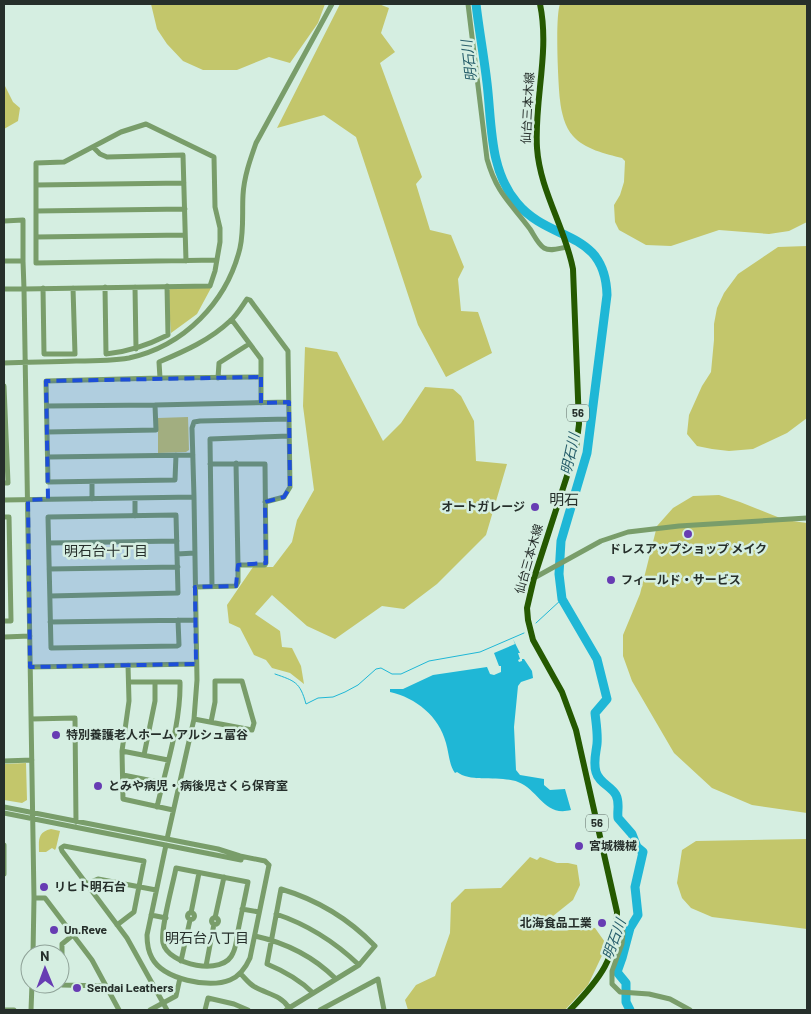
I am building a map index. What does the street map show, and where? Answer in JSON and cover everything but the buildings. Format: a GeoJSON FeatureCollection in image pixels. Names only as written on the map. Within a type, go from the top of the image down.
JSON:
{"type":"FeatureCollection","features":[{"type":"Feature","properties":{"kind":"main road","name":"仙台三本木線"},"geometry":{"type":"LineString","coordinates":[[540,4],[543,54],[537,149],[544,184],[572,260],[575,282],[578,437],[570,471],[534,578],[527,608],[533,640],[562,692],[576,730],[615,899],[617,931],[611,955],[599,978],[570,1010]]}},
{"type":"Feature","properties":{"kind":"street"},"geometry":{"type":"LineString","coordinates":[[4,363],[111,360],[143,354],[183,334],[206,313],[224,288],[236,262],[242,234],[244,184],[256,144],[332,4]]}},
{"type":"Feature","properties":{"kind":"street"},"geometry":{"type":"LineString","coordinates":[[468,4],[487,159],[497,187],[508,204],[523,220],[542,246],[552,250],[566,245]]}},
{"type":"Feature","properties":{"kind":"street"},"geometry":{"type":"LineString","coordinates":[[4,289],[210,286],[215,271],[217,260],[220,242],[220,228],[216,207],[214,157],[146,124],[121,132],[64,162],[36,163],[36,263],[217,260]]}},
{"type":"Feature","properties":{"kind":"street"},"geometry":{"type":"LineString","coordinates":[[94,146],[100,154],[107,157],[183,155],[186,260]]}},
{"type":"Feature","properties":{"kind":"street"},"geometry":{"type":"LineString","coordinates":[[36,185],[184,182]]}},
{"type":"Feature","properties":{"kind":"street"},"geometry":{"type":"LineString","coordinates":[[36,211],[184,209]]}},
{"type":"Feature","properties":{"kind":"street"},"geometry":{"type":"LineString","coordinates":[[23,220],[33,816],[33,944]]}},
{"type":"Feature","properties":{"kind":"street"},"geometry":{"type":"LineString","coordinates":[[4,221],[36,220]]}},
{"type":"Feature","properties":{"kind":"street"},"geometry":{"type":"LineString","coordinates":[[36,237],[185,234]]}},
{"type":"Feature","properties":{"kind":"street"},"geometry":{"type":"LineString","coordinates":[[4,261],[24,261]]}},
{"type":"Feature","properties":{"kind":"street"},"geometry":{"type":"LineString","coordinates":[[105,287],[106,354],[136,349],[168,335],[167,286]]}},
{"type":"Feature","properties":{"kind":"street"},"geometry":{"type":"LineString","coordinates":[[135,287],[136,349]]}},
{"type":"Feature","properties":{"kind":"street"},"geometry":{"type":"LineString","coordinates":[[43,288],[44,354],[75,354],[73,288]]}},
{"type":"Feature","properties":{"kind":"street"},"geometry":{"type":"LineString","coordinates":[[160,378],[160,362],[202,342],[232,320],[247,299],[250,300],[287,349],[289,490],[284,497],[265,502]]}},
{"type":"Feature","properties":{"kind":"street"},"geometry":{"type":"LineString","coordinates":[[232,320],[261,359],[262,403]]}},
{"type":"Feature","properties":{"kind":"street"},"geometry":{"type":"LineString","coordinates":[[218,378],[219,363],[250,344]]}},
{"type":"Feature","properties":{"kind":"street"},"geometry":{"type":"LineString","coordinates":[[176,455],[175,480],[48,482],[46,381],[261,377]]}},
{"type":"Feature","properties":{"kind":"street"},"geometry":{"type":"LineString","coordinates":[[4,386],[8,483],[4,483]]}},
{"type":"Feature","properties":{"kind":"street"},"geometry":{"type":"LineString","coordinates":[[47,406],[289,402]]}},
{"type":"Feature","properties":{"kind":"street"},"geometry":{"type":"LineString","coordinates":[[47,432],[156,430],[155,404]]}},
{"type":"Feature","properties":{"kind":"street"},"geometry":{"type":"LineString","coordinates":[[4,814],[76,822],[166,842],[269,865],[250,958],[240,973],[230,980],[210,984],[180,978],[164,971],[152,958],[147,935],[166,842],[194,719],[196,620],[193,425],[196,421],[289,419]]}},
{"type":"Feature","properties":{"kind":"street"},"geometry":{"type":"LineString","coordinates":[[212,586],[211,438],[289,436]]}},
{"type":"Feature","properties":{"kind":"street"},"geometry":{"type":"LineString","coordinates":[[48,457],[193,454]]}},
{"type":"Feature","properties":{"kind":"street"},"geometry":{"type":"LineString","coordinates":[[195,586],[236,586],[238,582],[236,463]]}},
{"type":"Feature","properties":{"kind":"street"},"geometry":{"type":"LineString","coordinates":[[210,464],[265,464],[266,563],[265,565],[238,565]]}},
{"type":"Feature","properties":{"kind":"street"},"geometry":{"type":"LineString","coordinates":[[92,482],[92,499]]}},
{"type":"Feature","properties":{"kind":"street"},"geometry":{"type":"LineString","coordinates":[[4,500],[194,497]]}},
{"type":"Feature","properties":{"kind":"street"},"geometry":{"type":"LineString","coordinates":[[135,498],[136,516]]}},
{"type":"Feature","properties":{"kind":"street"},"geometry":{"type":"LineString","coordinates":[[50,596],[178,593],[176,515],[48,517],[51,648],[177,646],[179,645],[178,620]]}},
{"type":"Feature","properties":{"kind":"street"},"geometry":{"type":"LineString","coordinates":[[4,518],[9,517],[7,569],[11,621],[4,621]]}},
{"type":"Feature","properties":{"kind":"street"},"geometry":{"type":"LineString","coordinates":[[534,578],[601,541],[628,532],[670,527],[807,518]]}},
{"type":"Feature","properties":{"kind":"street"},"geometry":{"type":"LineString","coordinates":[[49,543],[177,541]]}},
{"type":"Feature","properties":{"kind":"street"},"geometry":{"type":"LineString","coordinates":[[178,554],[195,554]]}},
{"type":"Feature","properties":{"kind":"street"},"geometry":{"type":"LineString","coordinates":[[49,569],[178,567]]}},
{"type":"Feature","properties":{"kind":"street"},"geometry":{"type":"LineString","coordinates":[[4,594],[10,594]]}},
{"type":"Feature","properties":{"kind":"street"},"geometry":{"type":"LineString","coordinates":[[50,622],[196,620]]}},
{"type":"Feature","properties":{"kind":"street"},"geometry":{"type":"LineString","coordinates":[[4,637],[30,636]]}},
{"type":"Feature","properties":{"kind":"street"},"geometry":{"type":"LineString","coordinates":[[30,667],[196,664]]}},
{"type":"Feature","properties":{"kind":"street"},"geometry":{"type":"LineString","coordinates":[[128,665],[129,701],[122,751],[124,800],[173,810]]}},
{"type":"Feature","properties":{"kind":"street"},"geometry":{"type":"LineString","coordinates":[[194,719],[252,730],[254,723],[242,681],[215,681],[215,702],[211,722]]}},
{"type":"Feature","properties":{"kind":"street"},"geometry":{"type":"LineString","coordinates":[[129,682],[180,682],[180,702],[157,807]]}},
{"type":"Feature","properties":{"kind":"street"},"geometry":{"type":"LineString","coordinates":[[144,755],[154,710],[155,682]]}},
{"type":"Feature","properties":{"kind":"street"},"geometry":{"type":"LineString","coordinates":[[31,719],[75,718],[76,822]]}},
{"type":"Feature","properties":{"kind":"street"},"geometry":{"type":"LineString","coordinates":[[122,751],[168,760]]}},
{"type":"Feature","properties":{"kind":"street"},"geometry":{"type":"LineString","coordinates":[[4,761],[32,760]]}},
{"type":"Feature","properties":{"kind":"street"},"geometry":{"type":"LineString","coordinates":[[123,775],[162,783]]}},
{"type":"Feature","properties":{"kind":"street"},"geometry":{"type":"LineString","coordinates":[[4,807],[33,816],[166,842]]}},
{"type":"Feature","properties":{"kind":"street"},"geometry":{"type":"LineString","coordinates":[[4,845],[4,874]]}},
{"type":"Feature","properties":{"kind":"street"},"geometry":{"type":"LineString","coordinates":[[117,925],[134,912],[144,861],[64,846],[61,848],[86,884],[117,925],[127,938],[167,1010]]}},
{"type":"Feature","properties":{"kind":"street"},"geometry":{"type":"LineString","coordinates":[[176,868],[199,872],[248,882],[233,954],[224,964],[218,966],[206,966],[182,961],[170,954],[163,943],[176,868]]}},
{"type":"Feature","properties":{"kind":"street"},"geometry":{"type":"LineString","coordinates":[[182,961],[190,920],[194,917],[191,913],[199,872]]}},
{"type":"Feature","properties":{"kind":"street"},"geometry":{"type":"LineString","coordinates":[[206,966],[214,924],[211,921],[215,918],[224,877]]}},
{"type":"Feature","properties":{"kind":"street"},"geometry":{"type":"LineString","coordinates":[[86,884],[98,879],[156,890]]}},
{"type":"Feature","properties":{"kind":"street"},"geometry":{"type":"LineString","coordinates":[[240,973],[254,987],[280,998],[285,1002],[287,1009],[313,994],[336,979],[359,966],[375,946],[343,917],[308,898],[281,889],[266,964],[289,974],[306,986],[313,994]]}},
{"type":"Feature","properties":{"kind":"street"},"geometry":{"type":"LineString","coordinates":[[34,898],[45,898],[92,960],[119,1010]]}},
{"type":"Feature","properties":{"kind":"street"},"geometry":{"type":"LineString","coordinates":[[242,909],[259,912]]}},
{"type":"Feature","properties":{"kind":"street"},"geometry":{"type":"LineString","coordinates":[[276,914],[306,925],[321,934],[359,966]]}},
{"type":"Feature","properties":{"kind":"street"},"geometry":{"type":"LineString","coordinates":[[151,915],[166,918]]}},
{"type":"Feature","properties":{"kind":"street"},"geometry":{"type":"LineString","coordinates":[[617,931],[623,932],[622,944],[611,980],[612,984],[620,992],[626,991],[670,999],[690,1010]]}},
{"type":"Feature","properties":{"kind":"street"},"geometry":{"type":"LineString","coordinates":[[73,935],[62,944],[62,985],[105,986]]}},
{"type":"Feature","properties":{"kind":"street"},"geometry":{"type":"LineString","coordinates":[[255,936],[286,944],[325,968],[336,979]]}},
{"type":"Feature","properties":{"kind":"street"},"geometry":{"type":"LineString","coordinates":[[150,1010],[176,996],[180,978]]}},
{"type":"Feature","properties":{"kind":"street"},"geometry":{"type":"LineString","coordinates":[[320,1010],[378,980],[384,1010]]}},
{"type":"Feature","properties":{"kind":"street"},"geometry":{"type":"LineString","coordinates":[[31,1010],[32,994]]}},
{"type":"Feature","properties":{"kind":"street"},"geometry":{"type":"LineString","coordinates":[[205,1010],[208,998],[234,1004],[248,1010]]}},
{"type":"Feature","properties":{"kind":"street"},"geometry":{"type":"LineString","coordinates":[[4,1010],[14,1010]]}},
{"type":"Feature","properties":{"kind":"highlighted area"},"geometry":{"type":"Polygon","coordinates":[[[261,377],[261,403],[289,402],[290,487],[284,497],[265,502],[266,563],[238,565],[236,586],[195,587],[196,664],[30,667],[28,500],[48,499],[46,381],[261,377]]]}},
{"type":"Feature","properties":{"kind":"green space"},"geometry":{"type":"Polygon","coordinates":[[[151,4],[325,4],[318,23],[290,63],[269,57],[237,70],[203,70],[183,61],[167,44],[157,29],[151,4]]]}},
{"type":"Feature","properties":{"kind":"green space"},"geometry":{"type":"Polygon","coordinates":[[[340,4],[379,4],[389,8],[381,33],[395,52],[380,63],[422,177],[416,184],[430,230],[451,235],[464,267],[458,279],[461,311],[478,312],[492,353],[446,377],[418,325],[356,137],[324,115],[277,128],[340,4]]]}},
{"type":"Feature","properties":{"kind":"green space"},"geometry":{"type":"Polygon","coordinates":[[[560,4],[807,4],[807,222],[789,231],[769,234],[719,230],[671,246],[646,245],[619,230],[615,222],[614,205],[620,195],[624,182],[625,161],[622,158],[589,148],[578,141],[570,133],[562,114],[557,51],[558,11],[560,4]]]}},
{"type":"Feature","properties":{"kind":"green space"},"geometry":{"type":"Polygon","coordinates":[[[4,84],[13,102],[20,108],[18,121],[4,129],[4,84]]]}},
{"type":"Feature","properties":{"kind":"green space"},"geometry":{"type":"Polygon","coordinates":[[[807,246],[807,418],[787,433],[753,449],[729,451],[697,446],[687,434],[689,415],[702,386],[711,372],[714,324],[717,308],[724,293],[738,274],[778,247],[807,246]]]}},
{"type":"Feature","properties":{"kind":"green space"},"geometry":{"type":"Polygon","coordinates":[[[171,288],[211,288],[197,314],[171,333],[168,291],[171,288]]]}},
{"type":"Feature","properties":{"kind":"green space"},"geometry":{"type":"Polygon","coordinates":[[[305,347],[337,352],[383,441],[401,423],[425,387],[453,389],[461,396],[474,421],[476,461],[507,464],[486,535],[437,584],[404,609],[382,606],[335,639],[307,626],[272,595],[255,614],[280,631],[282,647],[292,648],[301,666],[304,684],[290,673],[272,668],[266,660],[254,655],[240,628],[229,623],[227,605],[253,567],[273,567],[292,542],[297,520],[314,490],[303,406],[305,347]]]}},
{"type":"Feature","properties":{"kind":"green space"},"geometry":{"type":"Polygon","coordinates":[[[188,417],[189,450],[186,452],[158,453],[158,418],[188,417]]]}},
{"type":"Feature","properties":{"kind":"green space"},"geometry":{"type":"Polygon","coordinates":[[[719,495],[785,520],[807,523],[807,813],[752,805],[712,788],[674,753],[632,681],[623,656],[623,635],[640,594],[657,526],[673,508],[693,496],[719,495]]]}},
{"type":"Feature","properties":{"kind":"green space"},"geometry":{"type":"Polygon","coordinates":[[[26,763],[27,800],[22,803],[4,800],[4,764],[26,763]]]}},
{"type":"Feature","properties":{"kind":"green space"},"geometry":{"type":"Polygon","coordinates":[[[46,830],[60,831],[55,850],[52,848],[46,852],[39,852],[41,835],[46,830]]]}},
{"type":"Feature","properties":{"kind":"green space"},"geometry":{"type":"Polygon","coordinates":[[[807,839],[807,929],[712,917],[691,908],[682,898],[677,883],[682,850],[696,841],[807,839]]]}},
{"type":"Feature","properties":{"kind":"green space"},"geometry":{"type":"Polygon","coordinates":[[[530,857],[537,860],[540,857],[557,863],[577,865],[580,885],[573,900],[548,920],[595,928],[607,945],[588,985],[565,1010],[408,1010],[405,1000],[416,985],[435,976],[450,933],[451,903],[465,889],[501,888],[530,857]]]}},
{"type":"Feature","properties":{"kind":"water"},"geometry":{"type":"Polygon","coordinates":[[[513,639],[520,653],[518,653],[519,662],[524,659],[532,671],[533,678],[521,682],[518,686],[514,727],[516,770],[520,775],[544,779],[544,785],[550,790],[565,789],[571,810],[554,810],[518,782],[470,777],[455,773],[450,763],[443,733],[438,724],[417,704],[390,692],[390,689],[403,689],[433,675],[487,667],[490,674],[494,675],[501,672],[501,666],[499,666],[494,653],[515,644],[513,639]]]}},
{"type":"Feature","properties":{"kind":"waterway","name":"明石川"},"geometry":{"type":"LineString","coordinates":[[476,4],[487,83],[493,146],[501,176],[517,203],[530,216],[586,247],[597,258],[604,274],[607,295],[587,453],[561,541],[559,574],[562,599],[597,659],[607,699],[595,713],[597,736],[596,772],[600,779],[616,795],[618,818],[632,834],[637,847],[643,852],[635,887],[638,915],[630,928],[617,972],[626,983],[626,1002],[630,1010]]}},
{"type":"Feature","properties":{"kind":"waterway"},"geometry":{"type":"LineString","coordinates":[[536,623],[562,599]]}},
{"type":"Feature","properties":{"kind":"waterway"},"geometry":{"type":"LineString","coordinates":[[275,674],[296,683],[306,704],[318,698],[333,697],[345,692],[358,685],[376,669],[381,668],[392,674],[401,674],[429,661],[480,652],[524,633]]}},
{"type":"Feature","properties":{"kind":"place","name":"オートガレージ"},"geometry":{"type":"Point","coordinates":[535,507]}},
{"type":"Feature","properties":{"kind":"place","name":"ドレスアップショップ メイク"},"geometry":{"type":"Point","coordinates":[688,534]}},
{"type":"Feature","properties":{"kind":"place","name":"フィールド・サービス"},"geometry":{"type":"Point","coordinates":[611,580]}},
{"type":"Feature","properties":{"kind":"place","name":"特別養護老人ホーム アルシュ富谷"},"geometry":{"type":"Point","coordinates":[56,735]}},
{"type":"Feature","properties":{"kind":"place","name":"とみや病児・病後児さくら保育室"},"geometry":{"type":"Point","coordinates":[98,786]}},
{"type":"Feature","properties":{"kind":"place","name":"宮城機械"},"geometry":{"type":"Point","coordinates":[579,846]}},
{"type":"Feature","properties":{"kind":"place","name":"リヒト明石台"},"geometry":{"type":"Point","coordinates":[44,887]}},
{"type":"Feature","properties":{"kind":"place","name":"北海食品工業"},"geometry":{"type":"Point","coordinates":[602,923]}},
{"type":"Feature","properties":{"kind":"place","name":"Un.Reve"},"geometry":{"type":"Point","coordinates":[54,930]}},
{"type":"Feature","properties":{"kind":"place","name":"Sendai Leathers"},"geometry":{"type":"Point","coordinates":[77,988]}},
{"type":"Feature","properties":{"kind":"district","name":"明石"},"geometry":{"type":"Point","coordinates":[564,500]}},
{"type":"Feature","properties":{"kind":"district","name":"明石台十丁目"},"geometry":{"type":"Point","coordinates":[106,551]}},
{"type":"Feature","properties":{"kind":"district","name":"明石台八丁目"},"geometry":{"type":"Point","coordinates":[207,938]}}]}
